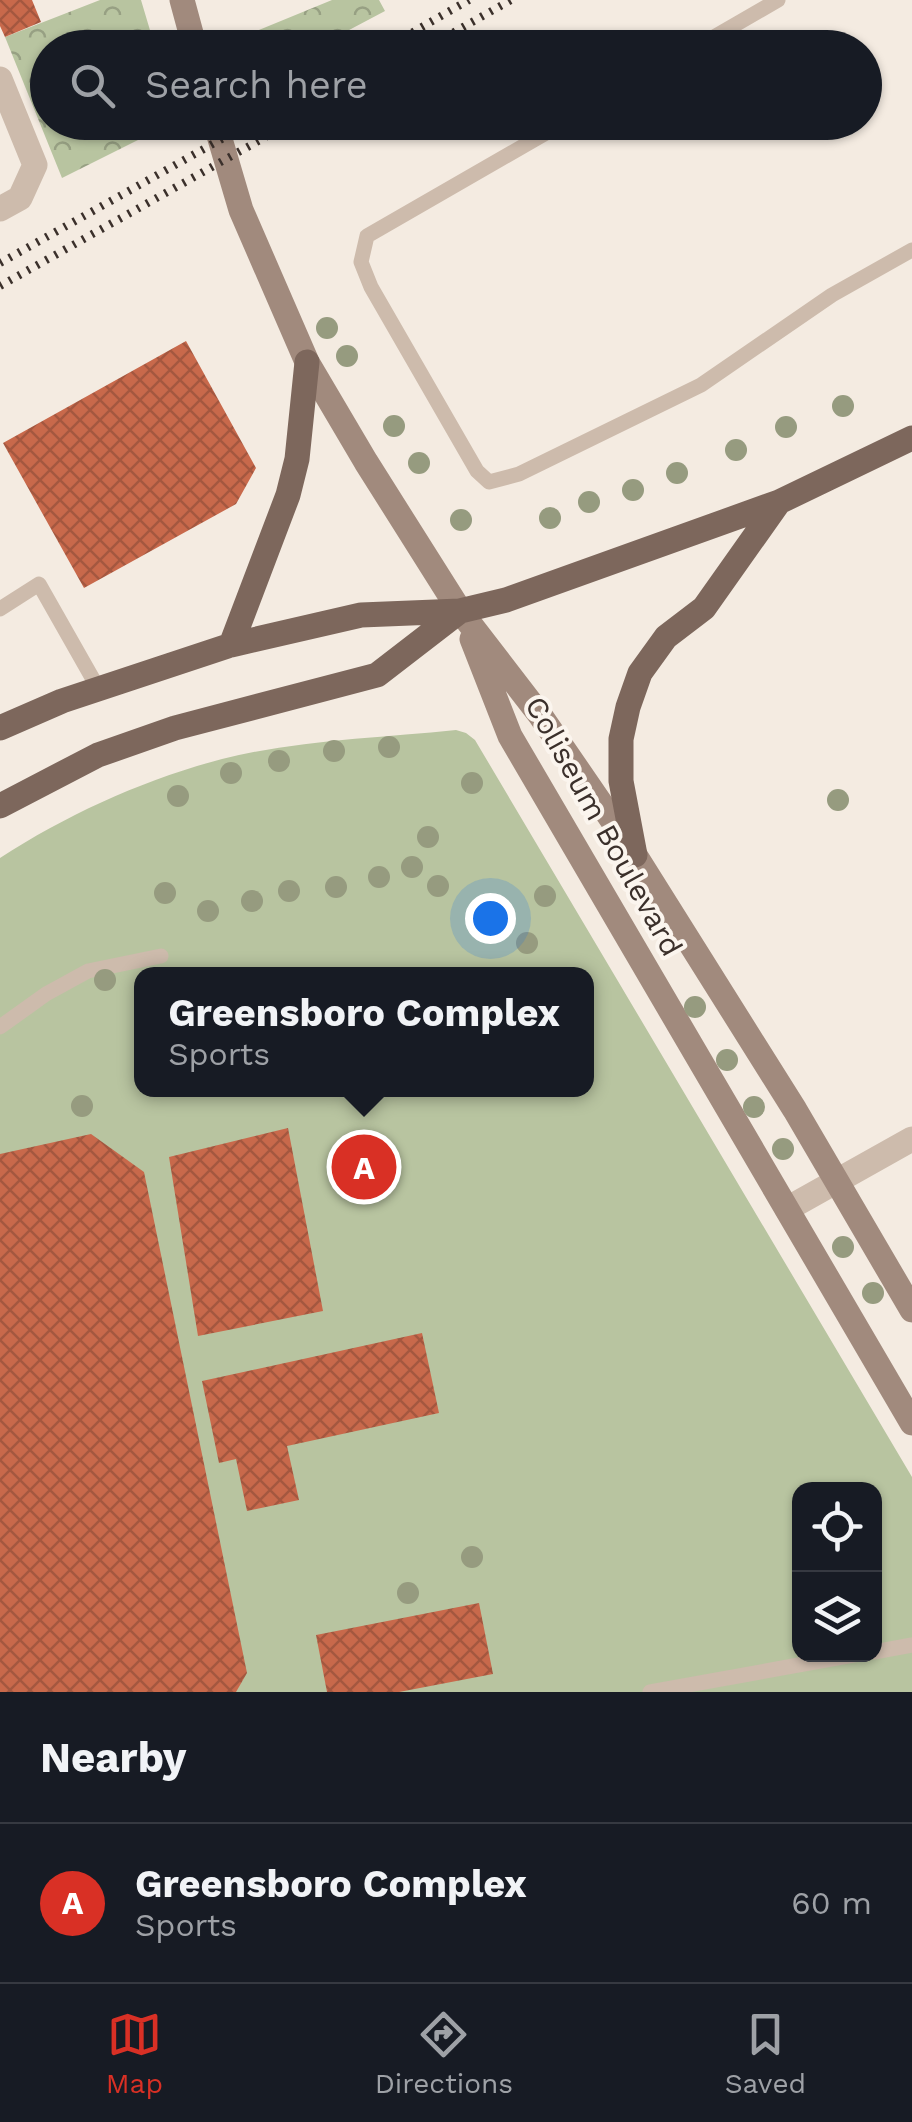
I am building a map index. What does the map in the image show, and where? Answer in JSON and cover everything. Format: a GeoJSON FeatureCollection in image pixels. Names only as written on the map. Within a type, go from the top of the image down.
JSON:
{"type":"FeatureCollection","features":[{"type":"Feature","properties":{"kind":"main road"},"geometry":{"type":"LineString","coordinates":[[182,0],[190,30]]}},
{"type":"Feature","properties":{"kind":"main road"},"geometry":{"type":"LineString","coordinates":[[221,140],[242,210],[307,362],[460,611]]}},
{"type":"Feature","properties":{"kind":"main road"},"geometry":{"type":"LineString","coordinates":[[231,645],[272,542],[298,460],[307,362]]}},
{"type":"Feature","properties":{"kind":"main road"},"geometry":{"type":"LineString","coordinates":[[0,728],[98,688],[231,645],[361,615],[460,611],[533,591],[779,502],[912,438]]}},
{"type":"Feature","properties":{"kind":"main road"},"geometry":{"type":"LineString","coordinates":[[635,855],[621,781],[621,739],[640,673],[666,637],[704,608],[779,502]]}},
{"type":"Feature","properties":{"kind":"main road"},"geometry":{"type":"LineString","coordinates":[[0,806],[98,755],[159,734],[378,675],[460,611]]}},
{"type":"Feature","properties":{"kind":"main road","name":"Coliseum Boulevard"},"geometry":{"type":"LineString","coordinates":[[460,611],[540,714],[635,855],[795,1110],[912,1310]]}},
{"type":"Feature","properties":{"kind":"main road","name":"Coliseum Boulevard"},"geometry":{"type":"LineString","coordinates":[[460,611],[510,736],[912,1423]]}},
{"type":"Feature","properties":{"kind":"street"},"geometry":{"type":"LineString","coordinates":[[0,79],[36,164],[20,198],[0,209]]}},
{"type":"Feature","properties":{"kind":"street"},"geometry":{"type":"LineString","coordinates":[[787,1209],[912,1138]]}},
{"type":"Feature","properties":{"kind":"lane"},"geometry":{"type":"LineString","coordinates":[[726,30],[778,0]]}},
{"type":"Feature","properties":{"kind":"lane"},"geometry":{"type":"LineString","coordinates":[[534,140],[367,236],[362,262],[382,308],[477,471],[489,482],[519,474],[701,384],[832,295],[912,250]]}},
{"type":"Feature","properties":{"kind":"lane"},"geometry":{"type":"LineString","coordinates":[[0,609],[39,584],[98,688]]}},
{"type":"Feature","properties":{"kind":"lane"},"geometry":{"type":"LineString","coordinates":[[0,1027],[46,994],[88,971],[161,956]]}},
{"type":"Feature","properties":{"kind":"lane"},"geometry":{"type":"LineString","coordinates":[[882,1651],[912,1645]]}},
{"type":"Feature","properties":{"kind":"lane"},"geometry":{"type":"LineString","coordinates":[[650,1692],[815,1662]]}},
{"type":"Feature","properties":{"kind":"green space"},"geometry":{"type":"Polygon","coordinates":[[[100,0],[141,0],[150,30],[30,30],[30,99],[5,37],[100,0]]]}},
{"type":"Feature","properties":{"kind":"green space"},"geometry":{"type":"Polygon","coordinates":[[[332,0],[379,0],[385,11],[349,30],[259,30],[332,0]]]}},
{"type":"Feature","properties":{"kind":"green space"},"geometry":{"type":"Polygon","coordinates":[[[47,140],[138,140],[62,178],[47,140]]]}},
{"type":"Feature","properties":{"kind":"green space"},"geometry":{"type":"Polygon","coordinates":[[[456,730],[475,740],[912,1477],[912,1692],[0,1692],[0,858],[52,827],[164,777],[222,759],[280,748],[456,730]]]}},
{"type":"Feature","properties":{"kind":"building"},"geometry":{"type":"Polygon","coordinates":[[[0,0],[32,0],[41,22],[5,37],[0,26],[0,0]]]}},
{"type":"Feature","properties":{"kind":"building"},"geometry":{"type":"Polygon","coordinates":[[[186,341],[256,468],[236,504],[84,588],[3,443],[186,341]]]}},
{"type":"Feature","properties":{"kind":"building"},"geometry":{"type":"Polygon","coordinates":[[[288,1128],[323,1311],[198,1336],[169,1157],[288,1128]]]}},
{"type":"Feature","properties":{"kind":"building"},"geometry":{"type":"Polygon","coordinates":[[[91,1134],[144,1172],[247,1673],[236,1692],[0,1692],[0,1154],[91,1134]]]}},
{"type":"Feature","properties":{"kind":"building"},"geometry":{"type":"Polygon","coordinates":[[[422,1333],[439,1413],[287,1446],[299,1500],[247,1511],[236,1459],[219,1463],[202,1381],[422,1333]]]}},
{"type":"Feature","properties":{"kind":"building"},"geometry":{"type":"Polygon","coordinates":[[[479,1603],[493,1674],[399,1692],[327,1692],[316,1635],[479,1603]]]}},
{"type":"Feature","properties":{"kind":"railway"},"geometry":{"type":"LineString","coordinates":[[416,30],[469,0]]}},
{"type":"Feature","properties":{"kind":"railway"},"geometry":{"type":"LineString","coordinates":[[458,30],[511,0]]}},
{"type":"Feature","properties":{"kind":"railway"},"geometry":{"type":"LineString","coordinates":[[0,263],[220,140]]}},
{"type":"Feature","properties":{"kind":"railway"},"geometry":{"type":"LineString","coordinates":[[0,286],[260,140]]}},
{"type":"Feature","properties":{"kind":"place","name":"Greensboro Complex"},"geometry":{"type":"Point","coordinates":[364,1167]}}]}
